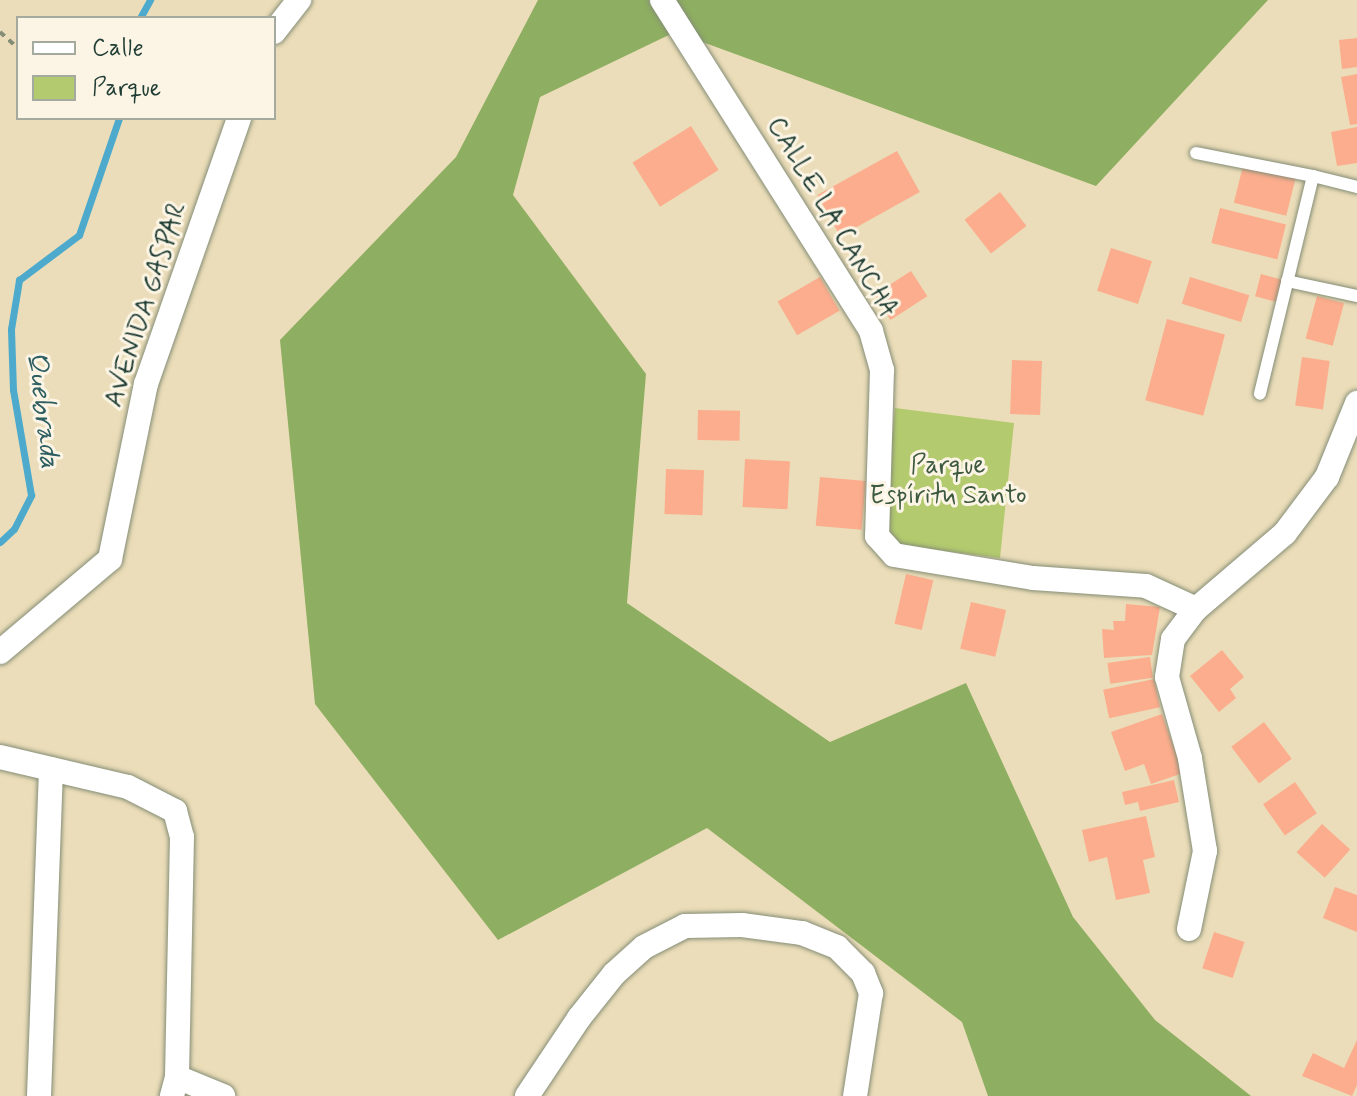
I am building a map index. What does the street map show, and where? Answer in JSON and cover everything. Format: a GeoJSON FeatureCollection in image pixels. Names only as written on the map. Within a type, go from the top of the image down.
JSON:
{"type":"FeatureCollection","features":[{"type":"Feature","properties":{"kind":"street"},"geometry":{"type":"LineString","coordinates":[[276,29],[299,0]]}},
{"type":"Feature","properties":{"kind":"street","name":"CALLE LA CANCHA"},"geometry":{"type":"LineString","coordinates":[[662,0],[871,331],[882,370],[877,536],[894,555],[1033,578],[1146,586],[1196,609]]}},
{"type":"Feature","properties":{"kind":"street","name":"AVENIDA GASPAR"},"geometry":{"type":"LineString","coordinates":[[0,652],[110,559],[146,384],[238,120]]}},
{"type":"Feature","properties":{"kind":"street"},"geometry":{"type":"LineString","coordinates":[[1189,929],[1205,851],[1202,817],[1167,677],[1173,639],[1196,609],[1285,533],[1327,477],[1352,427],[1357,403]]}},
{"type":"Feature","properties":{"kind":"street"},"geometry":{"type":"LineString","coordinates":[[0,757],[128,787],[175,811],[182,837],[175,1087],[223,1096]]}},
{"type":"Feature","properties":{"kind":"street"},"geometry":{"type":"LineString","coordinates":[[39,1096],[51,769]]}},
{"type":"Feature","properties":{"kind":"street"},"geometry":{"type":"LineString","coordinates":[[527,1096],[588,1007],[644,947],[685,926],[728,925],[802,933],[837,947],[863,973],[871,993],[855,1096]]}},
{"type":"Feature","properties":{"kind":"lane"},"geometry":{"type":"LineString","coordinates":[[1196,153],[1357,187]]}},
{"type":"Feature","properties":{"kind":"lane"},"geometry":{"type":"LineString","coordinates":[[1260,394],[1313,176]]}},
{"type":"Feature","properties":{"kind":"lane"},"geometry":{"type":"LineString","coordinates":[[1287,281],[1357,296]]}},
{"type":"Feature","properties":{"kind":"path"},"geometry":{"type":"LineString","coordinates":[[0,32],[16,46]]}},
{"type":"Feature","properties":{"kind":"green space"},"geometry":{"type":"Polygon","coordinates":[[[538,0],[1268,0],[1096,186],[675,32],[540,97],[513,195],[646,374],[627,603],[830,742],[966,683],[1073,917],[1155,1020],[1251,1096],[988,1096],[962,1022],[707,828],[498,940],[315,704],[280,340],[456,157],[538,0]]]}},
{"type":"Feature","properties":{"kind":"green space","name":"Parque Espíritu Santo"},"geometry":{"type":"Polygon","coordinates":[[[895,408],[1014,423],[1000,558],[900,545],[891,536],[884,520],[895,408]]]}},
{"type":"Feature","properties":{"kind":"building"},"geometry":{"type":"Polygon","coordinates":[[[1357,38],[1357,67],[1342,69],[1339,40],[1357,38]]]}},
{"type":"Feature","properties":{"kind":"building"},"geometry":{"type":"Polygon","coordinates":[[[1357,74],[1357,124],[1350,125],[1341,77],[1357,74]]]}},
{"type":"Feature","properties":{"kind":"building"},"geometry":{"type":"Polygon","coordinates":[[[691,126],[719,170],[660,207],[632,163],[691,126]]]}},
{"type":"Feature","properties":{"kind":"building"},"geometry":{"type":"Polygon","coordinates":[[[1357,127],[1357,163],[1337,166],[1331,132],[1357,127]]]}},
{"type":"Feature","properties":{"kind":"building"},"geometry":{"type":"Polygon","coordinates":[[[897,151],[920,192],[840,236],[817,195],[897,151]]]}},
{"type":"Feature","properties":{"kind":"building"},"geometry":{"type":"Polygon","coordinates":[[[1244,162],[1296,175],[1286,216],[1234,203],[1244,162]]]}},
{"type":"Feature","properties":{"kind":"building"},"geometry":{"type":"Polygon","coordinates":[[[1000,192],[1026,226],[991,254],[965,220],[1000,192]]]}},
{"type":"Feature","properties":{"kind":"building"},"geometry":{"type":"Polygon","coordinates":[[[1220,208],[1286,224],[1277,259],[1211,243],[1220,208]]]}},
{"type":"Feature","properties":{"kind":"building"},"geometry":{"type":"Polygon","coordinates":[[[1111,248],[1152,261],[1138,304],[1097,291],[1111,248]]]}},
{"type":"Feature","properties":{"kind":"building"},"geometry":{"type":"Polygon","coordinates":[[[911,271],[927,296],[890,320],[874,295],[911,271]]]}},
{"type":"Feature","properties":{"kind":"building"},"geometry":{"type":"Polygon","coordinates":[[[1261,274],[1284,280],[1278,302],[1255,296],[1261,274]]]}},
{"type":"Feature","properties":{"kind":"building"},"geometry":{"type":"Polygon","coordinates":[[[820,277],[840,311],[797,335],[778,302],[820,277]]]}},
{"type":"Feature","properties":{"kind":"building"},"geometry":{"type":"Polygon","coordinates":[[[1190,277],[1249,295],[1241,322],[1182,304],[1190,277]]]}},
{"type":"Feature","properties":{"kind":"building"},"geometry":{"type":"Polygon","coordinates":[[[1317,296],[1344,303],[1333,346],[1306,339],[1317,296]]]}},
{"type":"Feature","properties":{"kind":"building"},"geometry":{"type":"Polygon","coordinates":[[[1167,319],[1225,335],[1203,416],[1145,400],[1167,319]]]}},
{"type":"Feature","properties":{"kind":"building"},"geometry":{"type":"Polygon","coordinates":[[[1302,357],[1330,361],[1323,409],[1295,406],[1302,357]]]}},
{"type":"Feature","properties":{"kind":"building"},"geometry":{"type":"Polygon","coordinates":[[[1012,360],[1042,361],[1040,415],[1010,414],[1012,360]]]}},
{"type":"Feature","properties":{"kind":"building"},"geometry":{"type":"Polygon","coordinates":[[[698,410],[740,411],[739,441],[697,440],[698,410]]]}},
{"type":"Feature","properties":{"kind":"building"},"geometry":{"type":"Polygon","coordinates":[[[745,459],[790,461],[787,509],[742,507],[745,459]]]}},
{"type":"Feature","properties":{"kind":"building"},"geometry":{"type":"Polygon","coordinates":[[[666,469],[704,470],[702,515],[664,514],[666,469]]]}},
{"type":"Feature","properties":{"kind":"building"},"geometry":{"type":"Polygon","coordinates":[[[820,477],[866,481],[862,530],[816,526],[820,477]]]}},
{"type":"Feature","properties":{"kind":"building"},"geometry":{"type":"Polygon","coordinates":[[[906,574],[933,580],[922,630],[895,624],[906,574]]]}},
{"type":"Feature","properties":{"kind":"building"},"geometry":{"type":"Polygon","coordinates":[[[971,602],[1006,610],[995,657],[960,649],[971,602]]]}},
{"type":"Feature","properties":{"kind":"building"},"geometry":{"type":"Polygon","coordinates":[[[1126,604],[1160,607],[1152,655],[1104,658],[1102,629],[1114,630],[1113,621],[1125,621],[1126,604]]]}},
{"type":"Feature","properties":{"kind":"building"},"geometry":{"type":"Polygon","coordinates":[[[1222,650],[1244,677],[1230,689],[1236,698],[1219,712],[1190,676],[1222,650]]]}},
{"type":"Feature","properties":{"kind":"building"},"geometry":{"type":"Polygon","coordinates":[[[1150,657],[1153,678],[1110,684],[1107,663],[1150,657]]]}},
{"type":"Feature","properties":{"kind":"building"},"geometry":{"type":"Polygon","coordinates":[[[1154,679],[1160,707],[1109,718],[1103,690],[1154,679]]]}},
{"type":"Feature","properties":{"kind":"building"},"geometry":{"type":"Polygon","coordinates":[[[1162,714],[1183,773],[1151,784],[1144,764],[1125,771],[1111,732],[1162,714]]]}},
{"type":"Feature","properties":{"kind":"building"},"geometry":{"type":"Polygon","coordinates":[[[1264,722],[1292,759],[1259,783],[1231,747],[1264,722]]]}},
{"type":"Feature","properties":{"kind":"building"},"geometry":{"type":"Polygon","coordinates":[[[1174,780],[1179,802],[1140,811],[1138,802],[1125,805],[1122,792],[1174,780]]]}},
{"type":"Feature","properties":{"kind":"building"},"geometry":{"type":"Polygon","coordinates":[[[1295,782],[1317,813],[1285,835],[1263,804],[1295,782]]]}},
{"type":"Feature","properties":{"kind":"building"},"geometry":{"type":"Polygon","coordinates":[[[1146,816],[1155,857],[1143,860],[1150,893],[1116,900],[1107,857],[1089,862],[1082,830],[1146,816]]]}},
{"type":"Feature","properties":{"kind":"building"},"geometry":{"type":"Polygon","coordinates":[[[1322,824],[1350,849],[1325,878],[1297,852],[1322,824]]]}},
{"type":"Feature","properties":{"kind":"building"},"geometry":{"type":"Polygon","coordinates":[[[1335,887],[1357,895],[1357,932],[1323,918],[1335,887]]]}},
{"type":"Feature","properties":{"kind":"building"},"geometry":{"type":"Polygon","coordinates":[[[1214,932],[1244,942],[1233,978],[1202,968],[1214,932]]]}},
{"type":"Feature","properties":{"kind":"building"},"geometry":{"type":"Polygon","coordinates":[[[1357,1040],[1357,1085],[1352,1096],[1302,1076],[1313,1053],[1344,1068],[1357,1040]]]}},
{"type":"Feature","properties":{"kind":"waterway","name":"Quebrada"},"geometry":{"type":"LineString","coordinates":[[141,16],[150,0]]}},
{"type":"Feature","properties":{"kind":"waterway","name":"Quebrada"},"geometry":{"type":"LineString","coordinates":[[0,542],[14,529],[31,495],[13,390],[11,329],[19,280],[79,235],[118,120]]}}]}
